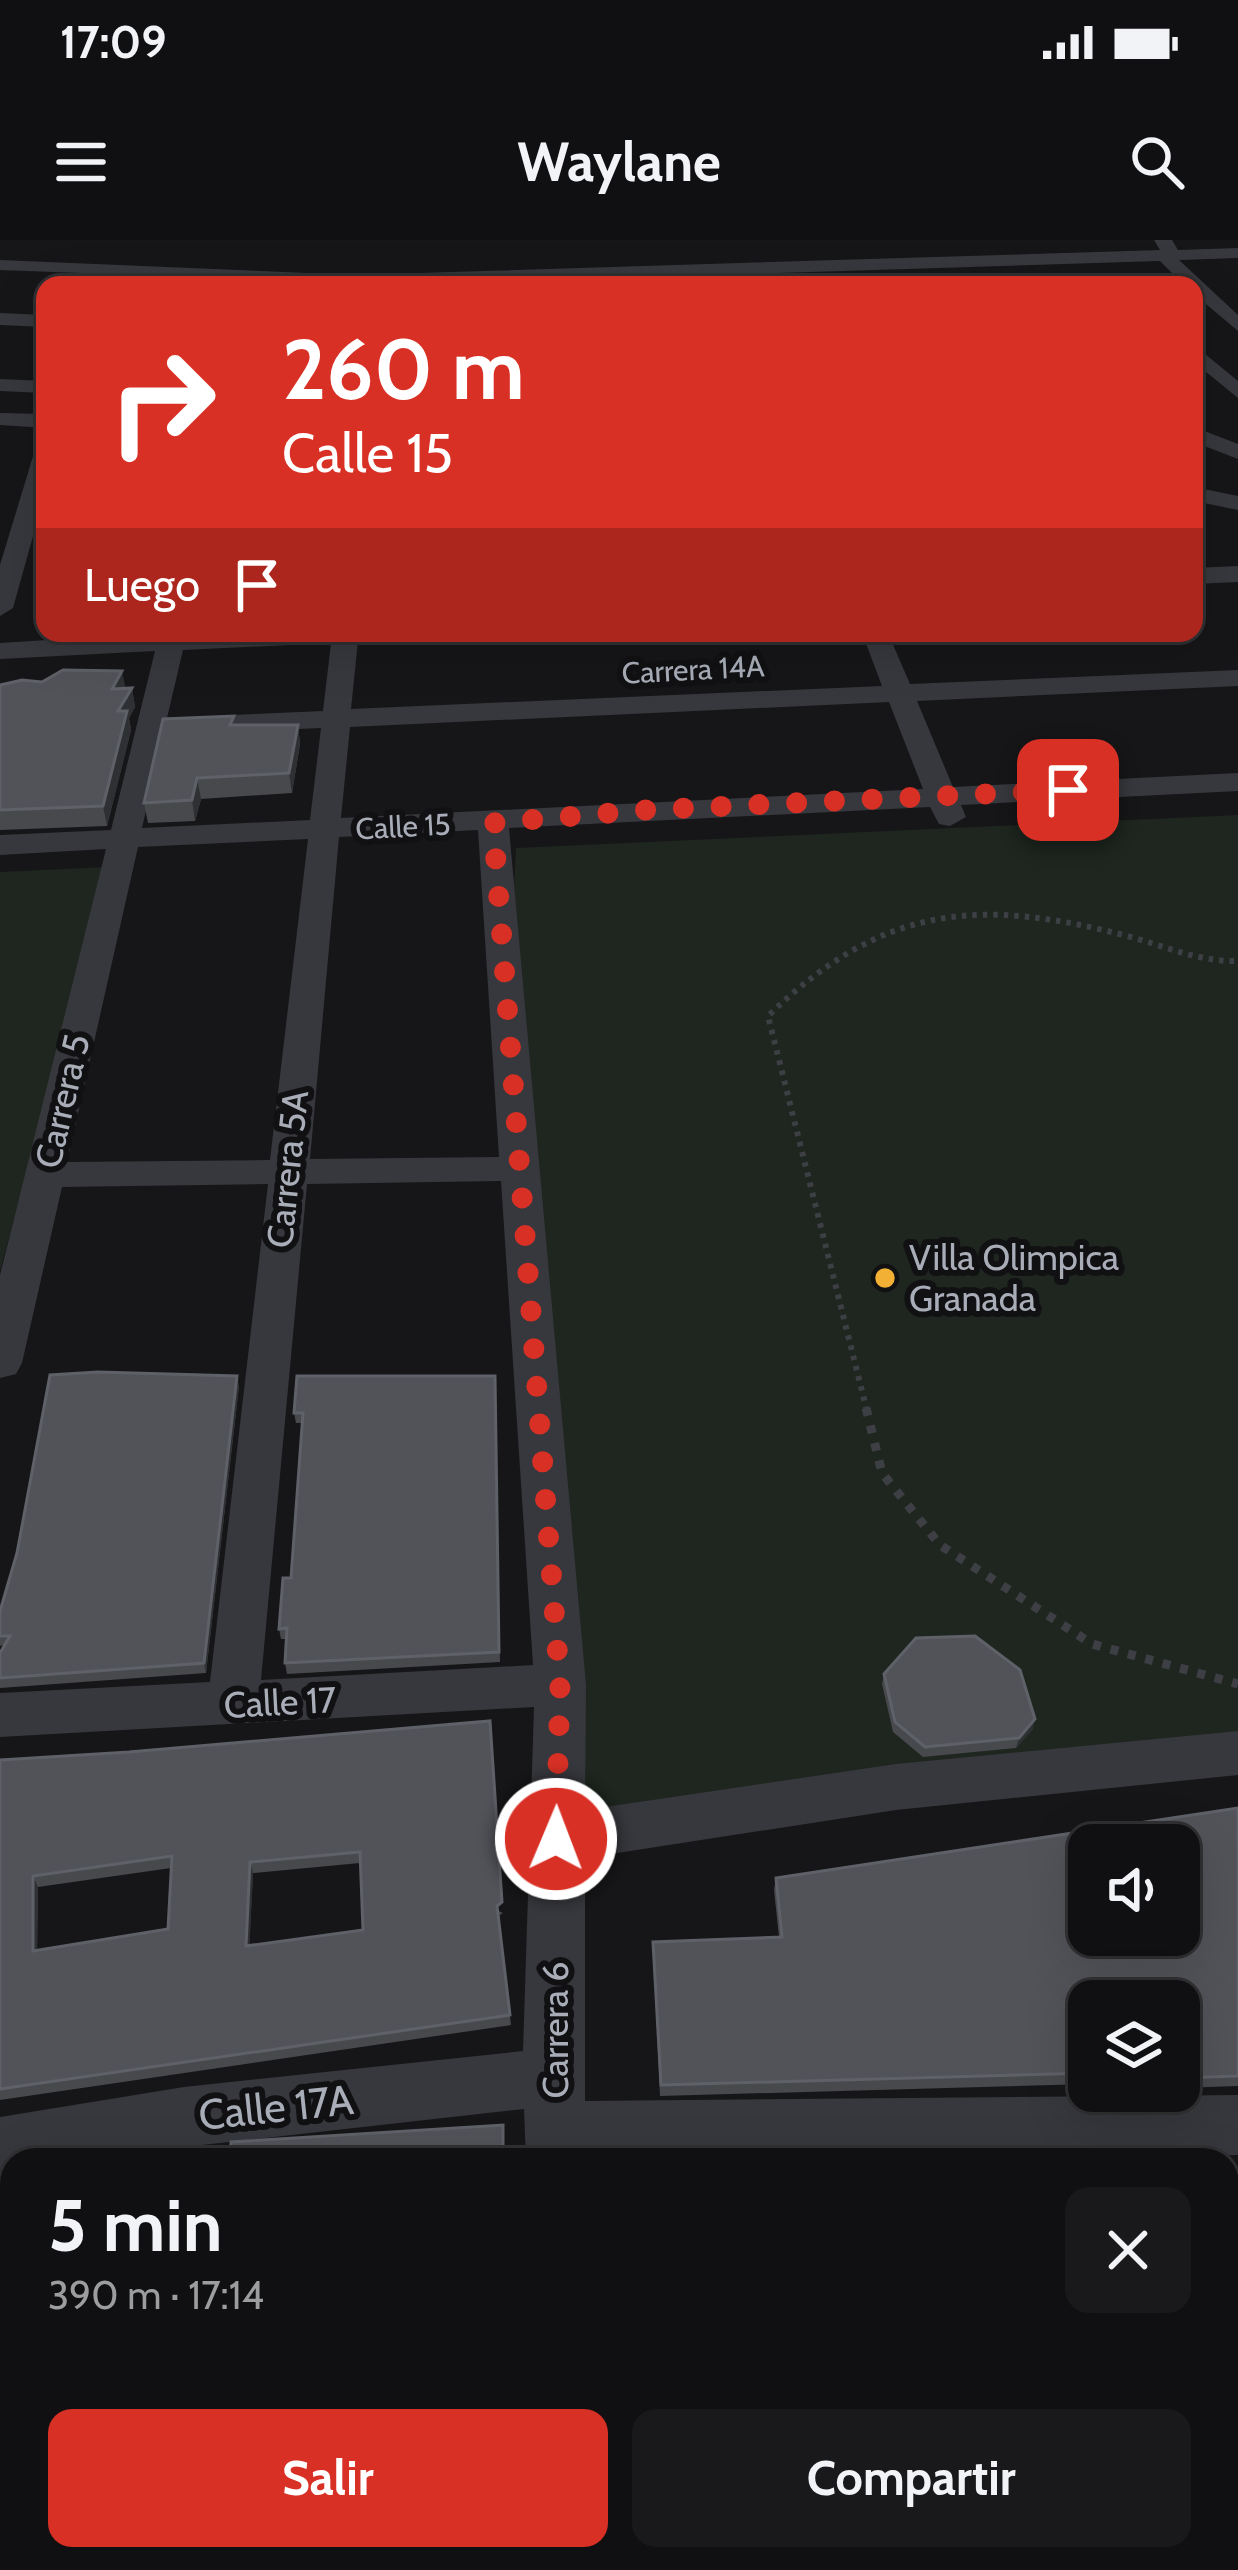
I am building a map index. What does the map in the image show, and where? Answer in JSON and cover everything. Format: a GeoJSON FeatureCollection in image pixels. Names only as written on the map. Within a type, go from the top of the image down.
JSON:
{"type":"FeatureCollection","features":[{"type":"Feature","properties":{"kind":"street"},"geometry":{"type":"LineString","coordinates":[[881,263],[875,257],[891,240]]}},
{"type":"Feature","properties":{"kind":"street"},"geometry":{"type":"LineString","coordinates":[[95,276],[104,245]]}},
{"type":"Feature","properties":{"kind":"street"},"geometry":{"type":"LineString","coordinates":[[755,245],[797,265]]}},
{"type":"Feature","properties":{"kind":"street"},"geometry":{"type":"LineString","coordinates":[[1167,246],[1168,260],[1185,276]]}},
{"type":"Feature","properties":{"kind":"street"},"geometry":{"type":"LineString","coordinates":[[1167,246],[1196,259],[1235,293]]}},
{"type":"Feature","properties":{"kind":"street"},"geometry":{"type":"LineString","coordinates":[[458,276],[636,264],[881,263],[1167,246],[1238,253]]}},
{"type":"Feature","properties":{"kind":"street"},"geometry":{"type":"LineString","coordinates":[[349,255],[353,276]]}},
{"type":"Feature","properties":{"kind":"street"},"geometry":{"type":"LineString","coordinates":[[0,265],[87,276]]}},
{"type":"Feature","properties":{"kind":"street"},"geometry":{"type":"LineString","coordinates":[[1203,293],[1235,293]]}},
{"type":"Feature","properties":{"kind":"street"},"geometry":{"type":"LineString","coordinates":[[1203,293],[1238,325]]}},
{"type":"Feature","properties":{"kind":"street"},"geometry":{"type":"LineString","coordinates":[[0,319],[36,321]]}},
{"type":"Feature","properties":{"kind":"street"},"geometry":{"type":"LineString","coordinates":[[1203,357],[1238,354]]}},
{"type":"Feature","properties":{"kind":"street"},"geometry":{"type":"LineString","coordinates":[[1203,357],[1238,364]]}},
{"type":"Feature","properties":{"kind":"street"},"geometry":{"type":"LineString","coordinates":[[1203,359],[1238,392]]}},
{"type":"Feature","properties":{"kind":"street"},"geometry":{"type":"LineString","coordinates":[[0,386],[36,387]]}},
{"type":"Feature","properties":{"kind":"street"},"geometry":{"type":"LineString","coordinates":[[0,419],[36,421]]}},
{"type":"Feature","properties":{"kind":"street"},"geometry":{"type":"LineString","coordinates":[[1203,438],[1238,452]]}},
{"type":"Feature","properties":{"kind":"street"},"geometry":{"type":"LineString","coordinates":[[0,500],[36,477]]}},
{"type":"Feature","properties":{"kind":"street"},"geometry":{"type":"LineString","coordinates":[[0,606],[8,552],[36,479]]}},
{"type":"Feature","properties":{"kind":"street"},"geometry":{"type":"LineString","coordinates":[[1203,496],[1238,503]]}},
{"type":"Feature","properties":{"kind":"street"},"geometry":{"type":"LineString","coordinates":[[1203,577],[1236,580]]}},
{"type":"Feature","properties":{"kind":"street"},"geometry":{"type":"LineString","coordinates":[[1203,590],[1236,580]]}},
{"type":"Feature","properties":{"kind":"street"},"geometry":{"type":"LineString","coordinates":[[0,639],[36,636]]}},
{"type":"Feature","properties":{"kind":"street"},"geometry":{"type":"LineString","coordinates":[[0,651],[111,642]]}},
{"type":"Feature","properties":{"kind":"street","name":"Carrera 5"},"geometry":{"type":"LineString","coordinates":[[0,1363],[171,642]]}},
{"type":"Feature","properties":{"kind":"street","name":"Carrera 5A"},"geometry":{"type":"LineString","coordinates":[[233,1706],[344,642]]}},
{"type":"Feature","properties":{"kind":"street"},"geometry":{"type":"LineString","coordinates":[[879,642],[945,806]]}},
{"type":"Feature","properties":{"kind":"street","name":"Carrera 14A"},"geometry":{"type":"LineString","coordinates":[[151,727],[1238,678]]}},
{"type":"Feature","properties":{"kind":"street","name":"Calle 15"},"geometry":{"type":"LineString","coordinates":[[0,865],[121,850],[945,806],[1238,782]]}},
{"type":"Feature","properties":{"kind":"street","name":"Calle 15"},"geometry":{"type":"LineString","coordinates":[[945,806],[1238,803]]}},
{"type":"Feature","properties":{"kind":"street","name":"Carrera 6"},"geometry":{"type":"LineString","coordinates":[[494,832],[560,1685],[556,2123]]}},
{"type":"Feature","properties":{"kind":"street","name":"Calle 15"},"geometry":{"type":"LineString","coordinates":[[0,845],[121,850]]}},
{"type":"Feature","properties":{"kind":"street"},"geometry":{"type":"LineString","coordinates":[[44,1175],[521,1169]]}},
{"type":"Feature","properties":{"kind":"street","name":"Calle 17"},"geometry":{"type":"LineString","coordinates":[[0,1715],[560,1685]]}},
{"type":"Feature","properties":{"kind":"street"},"geometry":{"type":"LineString","coordinates":[[556,1839],[689,1813],[979,1777],[1238,1753]]}},
{"type":"Feature","properties":{"kind":"street","name":"Calle 17A"},"geometry":{"type":"LineString","coordinates":[[0,2148],[556,2123],[1238,2125]]}},
{"type":"Feature","properties":{"kind":"path"},"geometry":{"type":"LineString","coordinates":[[1238,961],[1212,963],[1134,938],[1033,915],[928,917],[847,945],[802,978],[768,1016],[882,1473],[940,1545],[1092,1644],[1238,1684]]}},
{"type":"Feature","properties":{"kind":"shaded area","name":"Villa Olimpica Granada"},"geometry":{"type":"Polygon","coordinates":[[[1238,815],[1238,1735],[559,1835],[508,992],[516,848],[1238,815]]]}},
{"type":"Feature","properties":{"kind":"shaded area"},"geometry":{"type":"Polygon","coordinates":[[[108,867],[0,1271],[0,872],[108,867]]]}},
{"type":"Feature","properties":{"kind":"building"},"geometry":{"type":"Polygon","coordinates":[[[63,670],[122,671],[112,689],[132,688],[118,711],[127,711],[103,806],[0,810],[0,685],[42,682],[63,670]]]}},
{"type":"Feature","properties":{"kind":"building"},"geometry":{"type":"Polygon","coordinates":[[[234,716],[230,725],[298,725],[289,773],[197,778],[192,800],[144,803],[163,719],[234,716]]]}},
{"type":"Feature","properties":{"kind":"building"},"geometry":{"type":"Polygon","coordinates":[[[50,1375],[237,1376],[204,1663],[0,1678],[0,1653],[10,1636],[0,1636],[0,1611],[17,1553],[50,1375]]]}},
{"type":"Feature","properties":{"kind":"building"},"geometry":{"type":"Polygon","coordinates":[[[297,1376],[495,1376],[499,1652],[285,1663],[287,1628],[279,1629],[283,1578],[291,1578],[303,1413],[294,1413],[297,1376]]]}},
{"type":"Feature","properties":{"kind":"building"},"geometry":{"type":"Polygon","coordinates":[[[975,1636],[1020,1670],[1035,1719],[1019,1738],[925,1747],[895,1722],[884,1674],[916,1638],[975,1636]]]}},
{"type":"Feature","properties":{"kind":"building"},"geometry":{"type":"Polygon","coordinates":[[[490,1721],[502,1902],[497,1906],[510,2015],[0,2089],[0,1760],[490,1721]],[[360,1852],[250,1862],[246,1946],[363,1930],[360,1852]],[[172,1856],[33,1876],[33,1951],[168,1929],[172,1856]]]}},
{"type":"Feature","properties":{"kind":"building"},"geometry":{"type":"Polygon","coordinates":[[[1238,1808],[1238,2076],[1200,2077],[1200,1980],[1068,1980],[1068,2074],[661,2085],[653,1942],[782,1937],[776,1878],[1068,1834],[1068,1956],[1200,1956],[1200,1824],[1132,1824],[1238,1808]]]}},
{"type":"Feature","properties":{"kind":"building"},"geometry":{"type":"Polygon","coordinates":[[[503,2125],[503,2148],[231,2148],[231,2142],[503,2125]]]}},
{"type":"Feature","properties":{"kind":"place","name":"Villa Olimpica Granada"},"geometry":{"type":"Point","coordinates":[885,1278]}},
{"type":"Feature","properties":{"kind":"route"},"geometry":{"type":"LineString","coordinates":[[556,1839],[560,1685],[493,823],[645,810],[1068,790]]}}]}
